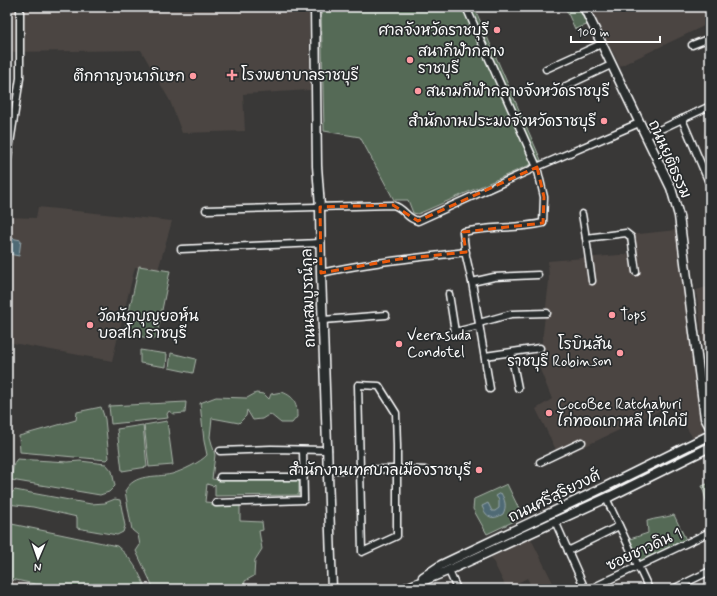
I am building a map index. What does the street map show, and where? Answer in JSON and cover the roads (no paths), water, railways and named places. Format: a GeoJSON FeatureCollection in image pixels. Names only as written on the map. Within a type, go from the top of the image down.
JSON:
{"type":"FeatureCollection","features":[{"type":"Feature","properties":{"kind":"street"},"geometry":{"type":"LineString","coordinates":[[7,163],[20,78],[20,7]]}},
{"type":"Feature","properties":{"kind":"street","name":"ถนนสมบูรณ์กูล"},"geometry":{"type":"LineString","coordinates":[[315,7],[317,166],[320,207],[332,589]]}},
{"type":"Feature","properties":{"kind":"street"},"geometry":{"type":"LineString","coordinates":[[466,7],[537,167],[544,197],[543,223],[534,225],[479,228],[463,232],[490,389]]}},
{"type":"Feature","properties":{"kind":"street","name":"ถนนยุติธรรม"},"geometry":{"type":"LineString","coordinates":[[584,7],[671,188],[679,216],[706,418],[710,427]]}},
{"type":"Feature","properties":{"kind":"street"},"geometry":{"type":"LineString","coordinates":[[692,45],[710,38]]}},
{"type":"Feature","properties":{"kind":"street"},"geometry":{"type":"LineString","coordinates":[[546,69],[601,44]]}},
{"type":"Feature","properties":{"kind":"street"},"geometry":{"type":"LineString","coordinates":[[566,86],[611,65]]}},
{"type":"Feature","properties":{"kind":"street"},"geometry":{"type":"LineString","coordinates":[[646,136],[710,106]]}},
{"type":"Feature","properties":{"kind":"street"},"geometry":{"type":"LineString","coordinates":[[682,119],[707,173],[710,185]]}},
{"type":"Feature","properties":{"kind":"street"},"geometry":{"type":"LineString","coordinates":[[206,210],[393,205],[400,207],[411,219],[418,221],[639,123]]}},
{"type":"Feature","properties":{"kind":"street"},"geometry":{"type":"LineString","coordinates":[[582,214],[592,281]]}},
{"type":"Feature","properties":{"kind":"street"},"geometry":{"type":"LineString","coordinates":[[586,238],[626,234],[631,237],[636,272]]}},
{"type":"Feature","properties":{"kind":"street"},"geometry":{"type":"LineString","coordinates":[[181,249],[320,243]]}},
{"type":"Feature","properties":{"kind":"street"},"geometry":{"type":"LineString","coordinates":[[321,273],[400,259],[466,252]]}},
{"type":"Feature","properties":{"kind":"street"},"geometry":{"type":"LineString","coordinates":[[472,282],[494,277],[538,275]]}},
{"type":"Feature","properties":{"kind":"street"},"geometry":{"type":"LineString","coordinates":[[449,294],[455,332],[511,314],[547,313]]}},
{"type":"Feature","properties":{"kind":"street"},"geometry":{"type":"LineString","coordinates":[[323,320],[386,315]]}},
{"type":"Feature","properties":{"kind":"street"},"geometry":{"type":"LineString","coordinates":[[485,356],[540,348]]}},
{"type":"Feature","properties":{"kind":"street"},"geometry":{"type":"LineString","coordinates":[[512,353],[518,388]]}},
{"type":"Feature","properties":{"kind":"street"},"geometry":{"type":"LineString","coordinates":[[358,385],[379,386],[396,413],[398,536],[362,552],[361,469],[358,385]]}},
{"type":"Feature","properties":{"kind":"street","name":"ถนนศรีสุริยวงศ์"},"geometry":{"type":"LineString","coordinates":[[413,587],[441,565],[606,487],[710,435]]}},
{"type":"Feature","properties":{"kind":"street"},"geometry":{"type":"LineString","coordinates":[[540,462],[582,442]]}},
{"type":"Feature","properties":{"kind":"street","name":"ถนนศรีสุริยวงศ์"},"geometry":{"type":"LineString","coordinates":[[403,589],[413,587],[449,571],[606,498],[710,447]]}},
{"type":"Feature","properties":{"kind":"street"},"geometry":{"type":"LineString","coordinates":[[216,503],[304,500],[303,450]]}},
{"type":"Feature","properties":{"kind":"street"},"geometry":{"type":"LineString","coordinates":[[220,451],[328,450]]}},
{"type":"Feature","properties":{"kind":"street"},"geometry":{"type":"LineString","coordinates":[[329,470],[425,470]]}},
{"type":"Feature","properties":{"kind":"street"},"geometry":{"type":"LineString","coordinates":[[220,477],[303,477]]}},
{"type":"Feature","properties":{"kind":"street"},"geometry":{"type":"LineString","coordinates":[[606,498],[649,589]]}},
{"type":"Feature","properties":{"kind":"street"},"geometry":{"type":"LineString","coordinates":[[555,521],[585,589]]}},
{"type":"Feature","properties":{"kind":"street"},"geometry":{"type":"LineString","coordinates":[[568,551],[620,526]]}},
{"type":"Feature","properties":{"kind":"street","name":"ซอยชาวดิน 1"},"geometry":{"type":"LineString","coordinates":[[590,589],[710,532]]}},
{"type":"Feature","properties":{"kind":"street"},"geometry":{"type":"LineString","coordinates":[[449,571],[457,589]]}},
{"type":"Feature","properties":{"kind":"street"},"geometry":{"type":"LineString","coordinates":[[673,589],[710,571]]}},
{"type":"Feature","properties":{"kind":"water"},"geometry":{"type":"Polygon","coordinates":[[[11,238],[21,240],[19,256],[9,254],[11,238]]]}},
{"type":"Feature","properties":{"kind":"water"},"geometry":{"type":"Polygon","coordinates":[[[501,493],[505,503],[503,514],[496,517],[490,517],[485,513],[482,506],[488,503],[492,511],[495,511],[499,508],[499,500],[496,496],[501,493]]]}},
{"type":"Feature","properties":{"kind":"place","name":"ศาลจังหวัดราชบุรี"},"geometry":{"type":"Point","coordinates":[497,30]}},
{"type":"Feature","properties":{"kind":"place","name":"สนากีฬากลาง ราชบุรี"},"geometry":{"type":"Point","coordinates":[410,60]}},
{"type":"Feature","properties":{"kind":"place","name":"โรงพยาบาลราชบุรี"},"geometry":{"type":"Point","coordinates":[232,75]}},
{"type":"Feature","properties":{"kind":"place","name":"ตึกกาญจนาภิเษก"},"geometry":{"type":"Point","coordinates":[193,76]}},
{"type":"Feature","properties":{"kind":"place","name":"สนามกีฬากลางจังหวัดราชบุรี"},"geometry":{"type":"Point","coordinates":[418,91]}},
{"type":"Feature","properties":{"kind":"place","name":"สำนักงานประมงจังหวัดราชบุรี"},"geometry":{"type":"Point","coordinates":[604,121]}},
{"type":"Feature","properties":{"kind":"place","name":"Tops"},"geometry":{"type":"Point","coordinates":[612,315]}},
{"type":"Feature","properties":{"kind":"place","name":"วัดนักบุญยอห์น บอสโก ราชบุรี"},"geometry":{"type":"Point","coordinates":[90,325]}},
{"type":"Feature","properties":{"kind":"place","name":"Veerasuda Condotel"},"geometry":{"type":"Point","coordinates":[399,344]}},
{"type":"Feature","properties":{"kind":"place","name":"โรบินสัน ราชบุรี Robinson"},"geometry":{"type":"Point","coordinates":[620,353]}},
{"type":"Feature","properties":{"kind":"place","name":"CocoBee Ratchaburi ไก่ทอดเกาหลี โคโค่บี"},"geometry":{"type":"Point","coordinates":[549,413]}},
{"type":"Feature","properties":{"kind":"place","name":"สำนักงานเทศบาลเมืองราชบุรี"},"geometry":{"type":"Point","coordinates":[479,470]}}]}
